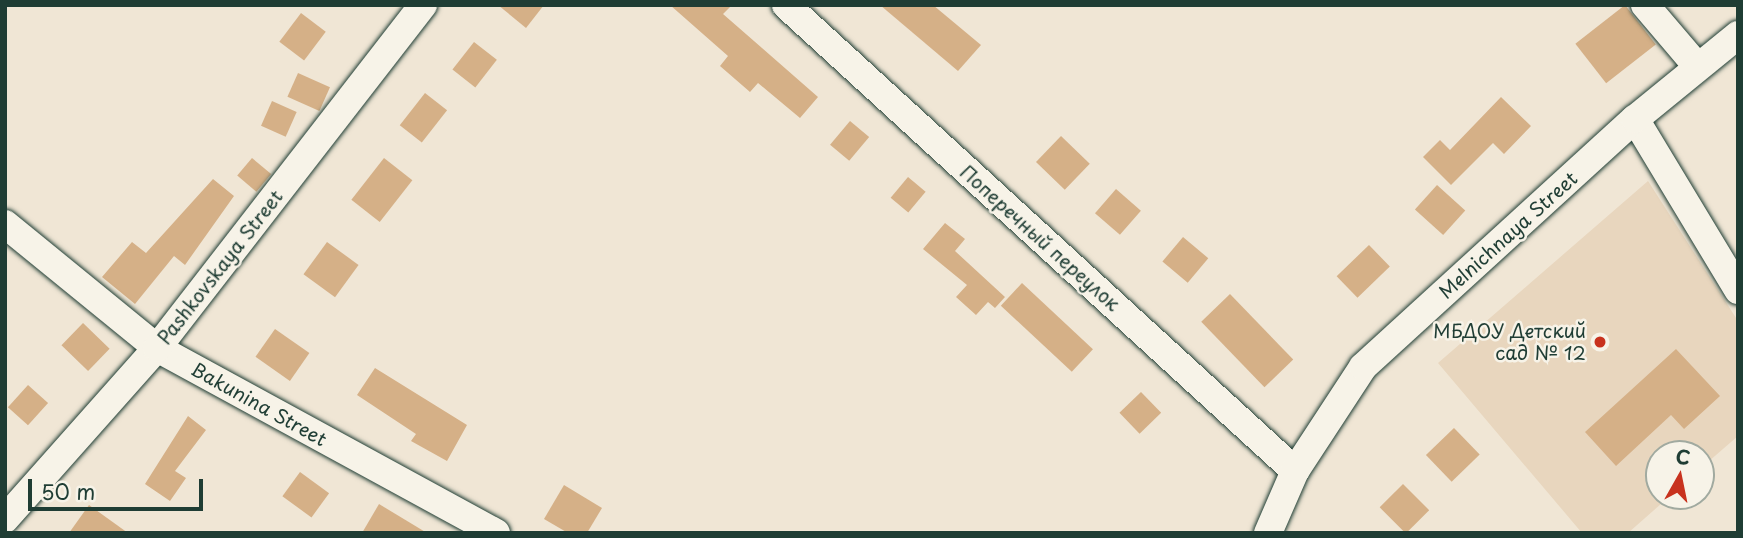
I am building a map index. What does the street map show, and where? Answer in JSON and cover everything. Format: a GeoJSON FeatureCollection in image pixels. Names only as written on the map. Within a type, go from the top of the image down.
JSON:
{"type":"FeatureCollection","features":[{"type":"Feature","properties":{"kind":"street","name":"Pashkovskaya Street"},"geometry":{"type":"LineString","coordinates":[[5,519],[157,348],[423,5]]}},
{"type":"Feature","properties":{"kind":"street","name":"Поперечный переулок"},"geometry":{"type":"LineString","coordinates":[[786,5],[1295,471]]}},
{"type":"Feature","properties":{"kind":"street"},"geometry":{"type":"LineString","coordinates":[[1645,5],[1697,66]]}},
{"type":"Feature","properties":{"kind":"street","name":"Melnichnaya Street"},"geometry":{"type":"LineString","coordinates":[[1268,533],[1295,471],[1363,367],[1635,119],[1738,35]]}},
{"type":"Feature","properties":{"kind":"street"},"geometry":{"type":"LineString","coordinates":[[1635,119],[1738,289]]}},
{"type":"Feature","properties":{"kind":"street","name":"Bakunina Street"},"geometry":{"type":"LineString","coordinates":[[5,224],[157,348],[496,533]]}},
{"type":"Feature","properties":{"kind":"shaded area","name":"МБДОУ Детский сад № 12"},"geometry":{"type":"Polygon","coordinates":[[[1648,181],[1738,321],[1738,436],[1715,456],[1715,440],[1645,440],[1645,510],[1654,510],[1628,533],[1582,533],[1438,363],[1648,181]]]}},
{"type":"Feature","properties":{"kind":"building"},"geometry":{"type":"Polygon","coordinates":[[[498,5],[544,5],[526,28],[498,5]]]}},
{"type":"Feature","properties":{"kind":"building"},"geometry":{"type":"Polygon","coordinates":[[[670,5],[732,5],[723,14],[818,97],[800,118],[758,83],[750,92],[720,66],[728,56],[670,5]]]}},
{"type":"Feature","properties":{"kind":"building"},"geometry":{"type":"Polygon","coordinates":[[[880,5],[933,5],[981,45],[958,71],[880,5]]]}},
{"type":"Feature","properties":{"kind":"building"},"geometry":{"type":"Polygon","coordinates":[[[1625,5],[1656,44],[1606,83],[1575,44],[1625,5]]]}},
{"type":"Feature","properties":{"kind":"building"},"geometry":{"type":"Polygon","coordinates":[[[301,13],[326,32],[304,60],[279,42],[301,13]]]}},
{"type":"Feature","properties":{"kind":"building"},"geometry":{"type":"Polygon","coordinates":[[[474,42],[497,60],[475,87],[452,70],[474,42]]]}},
{"type":"Feature","properties":{"kind":"building"},"geometry":{"type":"Polygon","coordinates":[[[298,73],[330,87],[319,111],[287,97],[298,73]]]}},
{"type":"Feature","properties":{"kind":"building"},"geometry":{"type":"Polygon","coordinates":[[[425,93],[447,110],[422,143],[400,125],[425,93]]]}},
{"type":"Feature","properties":{"kind":"building"},"geometry":{"type":"Polygon","coordinates":[[[1501,97],[1531,126],[1504,154],[1493,143],[1451,185],[1423,157],[1440,140],[1450,150],[1501,97]]]}},
{"type":"Feature","properties":{"kind":"building"},"geometry":{"type":"Polygon","coordinates":[[[272,101],[297,112],[286,137],[261,126],[272,101]]]}},
{"type":"Feature","properties":{"kind":"building"},"geometry":{"type":"Polygon","coordinates":[[[850,121],[869,137],[849,161],[830,145],[850,121]]]}},
{"type":"Feature","properties":{"kind":"building"},"geometry":{"type":"Polygon","coordinates":[[[1061,136],[1090,164],[1065,190],[1036,162],[1061,136]]]}},
{"type":"Feature","properties":{"kind":"building"},"geometry":{"type":"Polygon","coordinates":[[[252,158],[271,174],[256,192],[237,176],[252,158]]]}},
{"type":"Feature","properties":{"kind":"building"},"geometry":{"type":"Polygon","coordinates":[[[384,158],[412,180],[380,222],[351,200],[384,158]]]}},
{"type":"Feature","properties":{"kind":"building"},"geometry":{"type":"Polygon","coordinates":[[[908,177],[926,192],[908,212],[891,198],[908,177]]]}},
{"type":"Feature","properties":{"kind":"building"},"geometry":{"type":"Polygon","coordinates":[[[213,179],[234,196],[185,265],[174,256],[135,304],[102,277],[132,242],[146,253],[213,179]]]}},
{"type":"Feature","properties":{"kind":"building"},"geometry":{"type":"Polygon","coordinates":[[[1437,185],[1465,210],[1443,235],[1415,210],[1437,185]]]}},
{"type":"Feature","properties":{"kind":"building"},"geometry":{"type":"Polygon","coordinates":[[[1116,189],[1141,211],[1120,235],[1095,213],[1116,189]]]}},
{"type":"Feature","properties":{"kind":"building"},"geometry":{"type":"Polygon","coordinates":[[[945,223],[965,239],[955,251],[1005,297],[995,308],[988,302],[976,315],[956,297],[967,285],[923,249],[945,223]]]}},
{"type":"Feature","properties":{"kind":"building"},"geometry":{"type":"Polygon","coordinates":[[[1183,237],[1208,258],[1188,283],[1162,262],[1183,237]]]}},
{"type":"Feature","properties":{"kind":"building"},"geometry":{"type":"Polygon","coordinates":[[[327,242],[359,265],[335,297],[303,274],[327,242]]]}},
{"type":"Feature","properties":{"kind":"building"},"geometry":{"type":"Polygon","coordinates":[[[1369,245],[1390,267],[1357,298],[1337,276],[1369,245]]]}},
{"type":"Feature","properties":{"kind":"building"},"geometry":{"type":"Polygon","coordinates":[[[1022,283],[1093,349],[1072,372],[1001,306],[1022,283]]]}},
{"type":"Feature","properties":{"kind":"building"},"geometry":{"type":"Polygon","coordinates":[[[1230,294],[1293,359],[1264,387],[1201,322],[1230,294]]]}},
{"type":"Feature","properties":{"kind":"building"},"geometry":{"type":"Polygon","coordinates":[[[83,323],[110,349],[88,371],[61,345],[83,323]]]}},
{"type":"Feature","properties":{"kind":"building"},"geometry":{"type":"Polygon","coordinates":[[[275,329],[309,353],[290,381],[255,357],[275,329]]]}},
{"type":"Feature","properties":{"kind":"building"},"geometry":{"type":"Polygon","coordinates":[[[1676,349],[1720,396],[1684,429],[1671,415],[1616,466],[1585,432],[1676,349]]]}},
{"type":"Feature","properties":{"kind":"building"},"geometry":{"type":"Polygon","coordinates":[[[375,368],[467,425],[447,461],[411,441],[416,434],[357,395],[375,368]]]}},
{"type":"Feature","properties":{"kind":"building"},"geometry":{"type":"Polygon","coordinates":[[[28,385],[48,403],[28,425],[8,407],[28,385]]]}},
{"type":"Feature","properties":{"kind":"building"},"geometry":{"type":"Polygon","coordinates":[[[1141,392],[1161,413],[1140,434],[1119,413],[1141,392]]]}},
{"type":"Feature","properties":{"kind":"building"},"geometry":{"type":"Polygon","coordinates":[[[188,416],[206,430],[175,471],[186,478],[170,501],[145,484],[188,416]]]}},
{"type":"Feature","properties":{"kind":"building"},"geometry":{"type":"Polygon","coordinates":[[[1454,428],[1480,455],[1452,482],[1426,455],[1454,428]]]}},
{"type":"Feature","properties":{"kind":"building"},"geometry":{"type":"Polygon","coordinates":[[[300,472],[329,493],[311,517],[282,496],[300,472]]]}},
{"type":"Feature","properties":{"kind":"building"},"geometry":{"type":"Polygon","coordinates":[[[1403,484],[1429,510],[1405,533],[1380,507],[1403,484]]]}},
{"type":"Feature","properties":{"kind":"building"},"geometry":{"type":"Polygon","coordinates":[[[564,485],[602,508],[587,533],[568,533],[544,519],[564,485]]]}},
{"type":"Feature","properties":{"kind":"building"},"geometry":{"type":"Polygon","coordinates":[[[379,504],[427,533],[362,533],[379,504]]]}},
{"type":"Feature","properties":{"kind":"building"},"geometry":{"type":"Polygon","coordinates":[[[89,505],[128,533],[69,533],[89,505]]]}},
{"type":"Feature","properties":{"kind":"place","name":"МБДОУ Детский сад № 12"},"geometry":{"type":"Point","coordinates":[1600,342]}}]}
